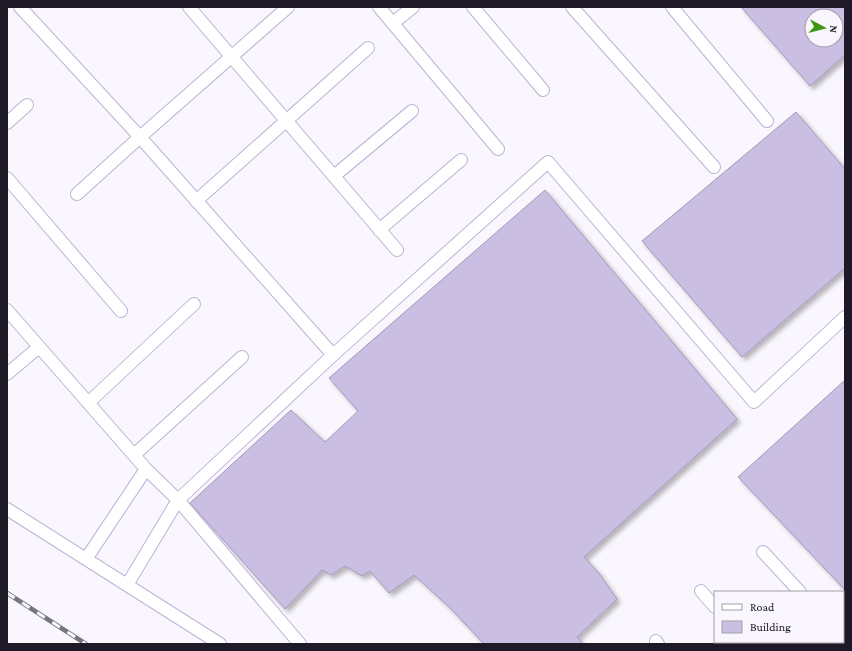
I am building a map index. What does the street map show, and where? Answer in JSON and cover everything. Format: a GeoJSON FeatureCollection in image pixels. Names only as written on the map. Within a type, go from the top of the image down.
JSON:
{"type":"FeatureCollection","features":[{"type":"Feature","properties":{"kind":"street"},"geometry":{"type":"LineString","coordinates":[[20,7],[140,137],[333,355]]}},
{"type":"Feature","properties":{"kind":"street"},"geometry":{"type":"LineString","coordinates":[[189,7],[397,250]]}},
{"type":"Feature","properties":{"kind":"street"},"geometry":{"type":"LineString","coordinates":[[77,194],[288,7]]}},
{"type":"Feature","properties":{"kind":"street"},"geometry":{"type":"LineString","coordinates":[[379,7],[498,149]]}},
{"type":"Feature","properties":{"kind":"street"},"geometry":{"type":"LineString","coordinates":[[393,23],[412,7]]}},
{"type":"Feature","properties":{"kind":"street"},"geometry":{"type":"LineString","coordinates":[[473,7],[543,90]]}},
{"type":"Feature","properties":{"kind":"street"},"geometry":{"type":"LineString","coordinates":[[572,7],[714,168]]}},
{"type":"Feature","properties":{"kind":"street"},"geometry":{"type":"LineString","coordinates":[[672,7],[767,121]]}},
{"type":"Feature","properties":{"kind":"street"},"geometry":{"type":"LineString","coordinates":[[196,201],[368,48]]}},
{"type":"Feature","properties":{"kind":"street"},"geometry":{"type":"LineString","coordinates":[[7,123],[27,105]]}},
{"type":"Feature","properties":{"kind":"street"},"geometry":{"type":"LineString","coordinates":[[334,176],[412,110]]}},
{"type":"Feature","properties":{"kind":"street"},"geometry":{"type":"LineString","coordinates":[[380,230],[461,160]]}},
{"type":"Feature","properties":{"kind":"street"},"geometry":{"type":"LineString","coordinates":[[127,585],[178,500],[333,355],[548,162],[754,402],[845,317]]}},
{"type":"Feature","properties":{"kind":"street"},"geometry":{"type":"LineString","coordinates":[[7,178],[121,311]]}},
{"type":"Feature","properties":{"kind":"street"},"geometry":{"type":"LineString","coordinates":[[88,403],[194,304]]}},
{"type":"Feature","properties":{"kind":"street"},"geometry":{"type":"LineString","coordinates":[[7,310],[146,469],[178,500],[300,644]]}},
{"type":"Feature","properties":{"kind":"street"},"geometry":{"type":"LineString","coordinates":[[7,374],[39,347]]}},
{"type":"Feature","properties":{"kind":"street"},"geometry":{"type":"LineString","coordinates":[[134,454],[242,357]]}},
{"type":"Feature","properties":{"kind":"street"},"geometry":{"type":"LineString","coordinates":[[86,559],[146,469]]}},
{"type":"Feature","properties":{"kind":"street"},"geometry":{"type":"LineString","coordinates":[[7,509],[220,644]]}},
{"type":"Feature","properties":{"kind":"street"},"geometry":{"type":"LineString","coordinates":[[763,552],[799,591]]}},
{"type":"Feature","properties":{"kind":"street"},"geometry":{"type":"LineString","coordinates":[[701,591],[714,607]]}},
{"type":"Feature","properties":{"kind":"building"},"geometry":{"type":"Polygon","coordinates":[[[741,7],[845,7],[845,55],[810,86],[741,7]]]}},
{"type":"Feature","properties":{"kind":"building"},"geometry":{"type":"Polygon","coordinates":[[[796,112],[845,169],[845,268],[742,357],[642,241],[796,112]]]}},
{"type":"Feature","properties":{"kind":"building"},"geometry":{"type":"Polygon","coordinates":[[[545,190],[737,419],[584,557],[598,572],[617,599],[577,637],[583,644],[484,644],[450,608],[414,575],[389,593],[370,571],[362,576],[345,566],[331,575],[322,570],[285,609],[190,503],[291,410],[325,442],[358,411],[329,378],[545,190]]]}},
{"type":"Feature","properties":{"kind":"building"},"geometry":{"type":"Polygon","coordinates":[[[845,380],[845,590],[738,477],[845,380]]]}},
{"type":"Feature","properties":{"kind":"railway"},"geometry":{"type":"LineString","coordinates":[[7,593],[86,644]]}}]}
